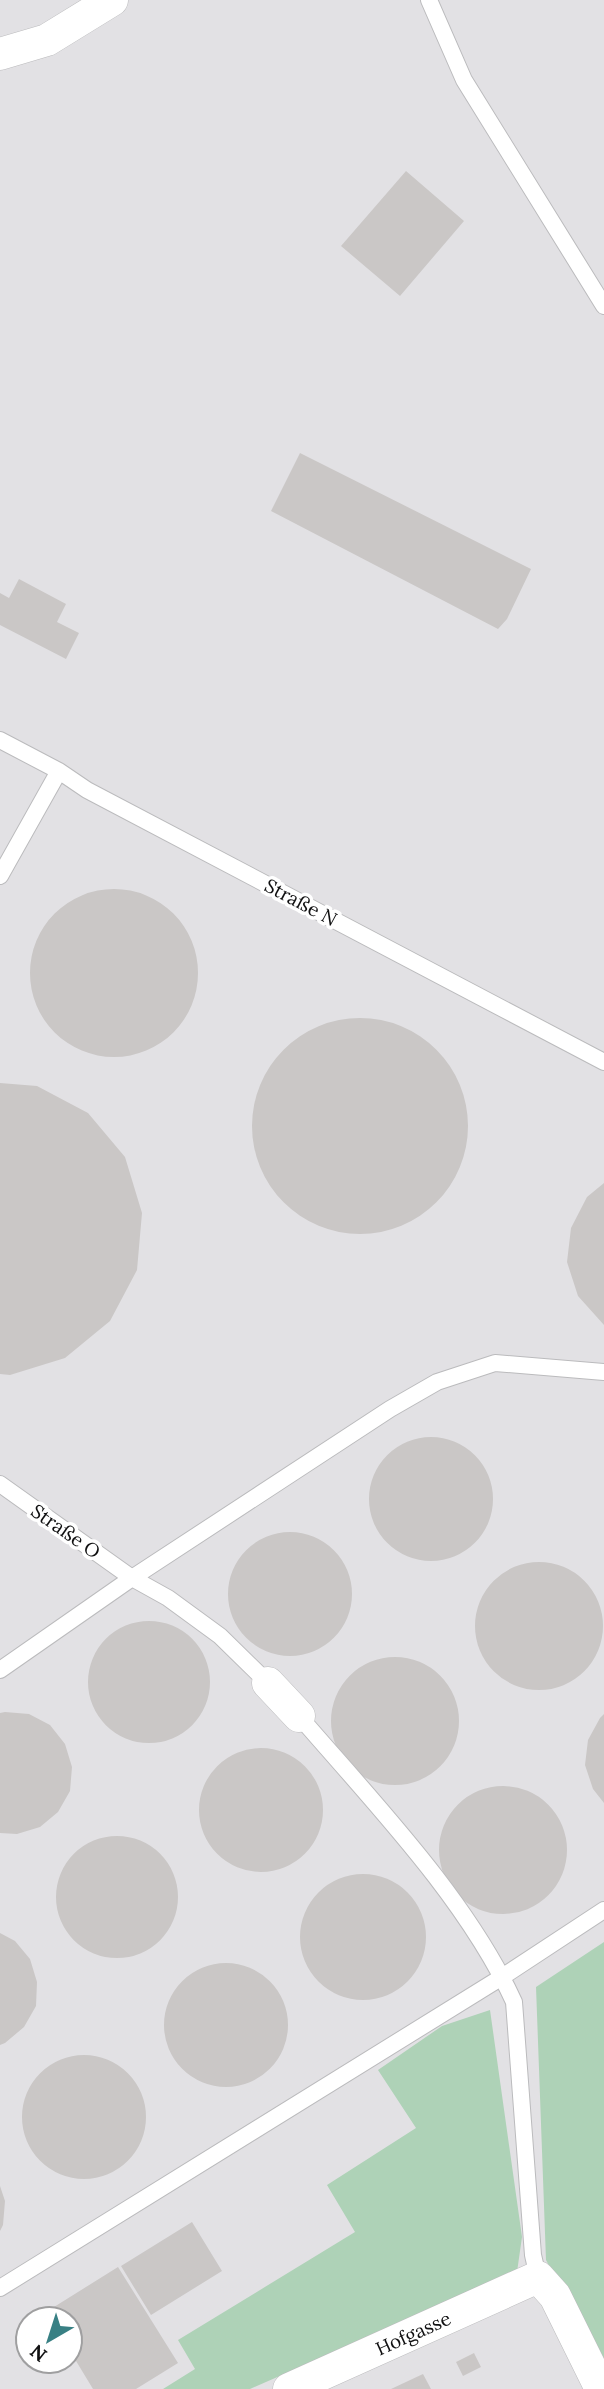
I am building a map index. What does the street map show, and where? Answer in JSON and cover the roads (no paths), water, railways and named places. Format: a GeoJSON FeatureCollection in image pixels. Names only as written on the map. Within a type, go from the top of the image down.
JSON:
{"type":"FeatureCollection","features":[{"type":"Feature","properties":{"kind":"street"},"geometry":{"type":"LineString","coordinates":[[0,54],[47,40],[112,0]]}},
{"type":"Feature","properties":{"kind":"street"},"geometry":{"type":"LineString","coordinates":[[268,1683],[299,1716]]}},
{"type":"Feature","properties":{"kind":"street"},"geometry":{"type":"LineString","coordinates":[[538,2277],[555,2296],[601,2389]]}},
{"type":"Feature","properties":{"kind":"street","name":"Hofgasse"},"geometry":{"type":"LineString","coordinates":[[289,2389],[538,2277]]}},
{"type":"Feature","properties":{"kind":"lane"},"geometry":{"type":"LineString","coordinates":[[429,0],[464,80],[604,306]]}},
{"type":"Feature","properties":{"kind":"lane","name":"Straße N"},"geometry":{"type":"LineString","coordinates":[[0,740],[59,771],[87,790],[604,1062]]}},
{"type":"Feature","properties":{"kind":"lane"},"geometry":{"type":"LineString","coordinates":[[0,876],[59,771]]}},
{"type":"Feature","properties":{"kind":"lane"},"geometry":{"type":"LineString","coordinates":[[0,1670],[132,1578],[390,1409],[437,1382],[495,1363],[604,1372]]}},
{"type":"Feature","properties":{"kind":"lane","name":"Straße O"},"geometry":{"type":"LineString","coordinates":[[0,1484],[132,1578],[168,1598],[220,1636],[268,1683]]}},
{"type":"Feature","properties":{"kind":"lane"},"geometry":{"type":"LineString","coordinates":[[299,1716],[457,1905],[502,1977],[514,2002],[533,2255],[538,2277]]}},
{"type":"Feature","properties":{"kind":"lane"},"geometry":{"type":"LineString","coordinates":[[0,2288],[502,1977],[604,1910]]}}]}
